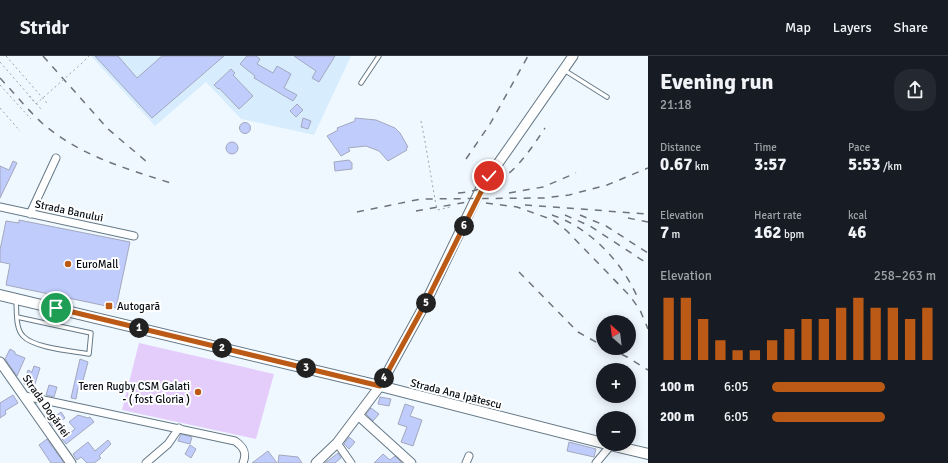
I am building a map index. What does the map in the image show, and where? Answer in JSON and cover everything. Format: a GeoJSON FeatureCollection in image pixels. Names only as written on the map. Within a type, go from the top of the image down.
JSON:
{"type":"FeatureCollection","features":[{"type":"Feature","properties":{"kind":"main road","name":"Strada Ana Ipătescu"},"geometry":{"type":"LineString","coordinates":[[0,295],[380,386],[596,441]]}},
{"type":"Feature","properties":{"kind":"main road","name":"Strada Ana Ipătescu"},"geometry":{"type":"LineString","coordinates":[[635,451],[648,454]]}},
{"type":"Feature","properties":{"kind":"street"},"geometry":{"type":"LineString","coordinates":[[316,463],[337,443],[380,386],[424,306],[482,188],[573,56]]}},
{"type":"Feature","properties":{"kind":"street"},"geometry":{"type":"LineString","coordinates":[[30,214],[56,158]]}},
{"type":"Feature","properties":{"kind":"street","name":"Strada Banului"},"geometry":{"type":"LineString","coordinates":[[0,208],[134,236]]}},
{"type":"Feature","properties":{"kind":"street","name":"Strada Dogăriei"},"geometry":{"type":"LineString","coordinates":[[0,362],[71,463]]}},
{"type":"Feature","properties":{"kind":"street"},"geometry":{"type":"LineString","coordinates":[[25,396],[235,441],[244,449],[246,456],[243,463]]}},
{"type":"Feature","properties":{"kind":"street"},"geometry":{"type":"LineString","coordinates":[[358,415],[411,463]]}},
{"type":"Feature","properties":{"kind":"street"},"geometry":{"type":"LineString","coordinates":[[146,463],[168,444],[179,428]]}},
{"type":"Feature","properties":{"kind":"street"},"geometry":{"type":"LineString","coordinates":[[337,443],[351,463]]}},
{"type":"Feature","properties":{"kind":"street"},"geometry":{"type":"LineString","coordinates":[[596,463],[602,451]]}},
{"type":"Feature","properties":{"kind":"lane"},"geometry":{"type":"LineString","coordinates":[[361,83],[380,56]]}},
{"type":"Feature","properties":{"kind":"lane"},"geometry":{"type":"LineString","coordinates":[[564,70],[607,97]]}},
{"type":"Feature","properties":{"kind":"lane"},"geometry":{"type":"LineString","coordinates":[[16,299],[17,317],[19,330],[23,336],[31,342],[89,354],[91,333],[17,317]]}},
{"type":"Feature","properties":{"kind":"path"},"geometry":{"type":"LineString","coordinates":[[6,56],[47,103]]}},
{"type":"Feature","properties":{"kind":"path"},"geometry":{"type":"LineString","coordinates":[[28,96],[36,104],[89,56]]}},
{"type":"Feature","properties":{"kind":"path"},"geometry":{"type":"LineString","coordinates":[[0,62],[41,109]]}},
{"type":"Feature","properties":{"kind":"path"},"geometry":{"type":"LineString","coordinates":[[0,85],[30,120]]}},
{"type":"Feature","properties":{"kind":"path"},"geometry":{"type":"LineString","coordinates":[[0,108],[20,130]]}},
{"type":"Feature","properties":{"kind":"path"},"geometry":{"type":"LineString","coordinates":[[421,121],[436,205],[438,210],[450,207]]}},
{"type":"Feature","properties":{"kind":"shaded area"},"geometry":{"type":"Polygon","coordinates":[[[91,56],[351,56],[314,135],[241,119],[206,82],[155,126],[91,56]]]}},
{"type":"Feature","properties":{"kind":"shaded area","name":"Teren Rugby CSM Galati - ( fost Gloria )"},"geometry":{"type":"Polygon","coordinates":[[[139,343],[274,374],[256,439],[122,410],[139,343]]]}},
{"type":"Feature","properties":{"kind":"building"},"geometry":{"type":"Polygon","coordinates":[[[95,56],[118,56],[137,78],[162,56],[224,56],[152,118],[95,56]]]}},
{"type":"Feature","properties":{"kind":"building"},"geometry":{"type":"Polygon","coordinates":[[[247,56],[256,56],[260,59],[257,64],[273,73],[277,66],[291,74],[284,88],[297,95],[293,101],[254,78],[255,76],[240,64],[247,56]]]}},
{"type":"Feature","properties":{"kind":"building"},"geometry":{"type":"Polygon","coordinates":[[[294,56],[335,56],[319,82],[312,78],[316,71],[294,56]]]}},
{"type":"Feature","properties":{"kind":"building"},"geometry":{"type":"Polygon","coordinates":[[[231,69],[235,73],[233,75],[253,96],[239,109],[219,88],[218,89],[214,85],[231,69]]]}},
{"type":"Feature","properties":{"kind":"building"},"geometry":{"type":"Polygon","coordinates":[[[297,104],[303,110],[296,117],[290,111],[297,104]]]}},
{"type":"Feature","properties":{"kind":"building"},"geometry":{"type":"Polygon","coordinates":[[[303,118],[311,121],[308,129],[301,127],[303,118]]]}},
{"type":"Feature","properties":{"kind":"building"},"geometry":{"type":"Polygon","coordinates":[[[355,118],[376,120],[395,128],[400,133],[408,147],[406,148],[407,150],[388,161],[379,151],[366,146],[348,148],[350,151],[341,156],[327,136],[338,130],[337,128],[355,121],[355,118]]]}},
{"type":"Feature","properties":{"kind":"building"},"geometry":{"type":"Polygon","coordinates":[[[243,123],[247,123],[249,124],[249,132],[243,133],[240,130],[240,126],[243,123]]]}},
{"type":"Feature","properties":{"kind":"building"},"geometry":{"type":"Polygon","coordinates":[[[230,142],[234,142],[238,148],[234,154],[230,154],[226,150],[226,146],[230,142]]]}},
{"type":"Feature","properties":{"kind":"building"},"geometry":{"type":"Polygon","coordinates":[[[349,160],[352,163],[352,169],[335,171],[334,162],[349,160]]]}},
{"type":"Feature","properties":{"kind":"building"},"geometry":{"type":"Polygon","coordinates":[[[13,161],[17,163],[0,198],[0,166],[9,170],[13,161]]]}},
{"type":"Feature","properties":{"kind":"building","name":"EuroMall"},"geometry":{"type":"Polygon","coordinates":[[[19,220],[130,242],[116,308],[6,285],[10,264],[0,262],[0,250],[6,221],[19,223],[19,220]]]}},
{"type":"Feature","properties":{"kind":"building"},"geometry":{"type":"Polygon","coordinates":[[[10,349],[15,352],[15,354],[25,358],[17,376],[5,359],[10,349]]]}},
{"type":"Feature","properties":{"kind":"building"},"geometry":{"type":"Polygon","coordinates":[[[80,359],[88,362],[81,388],[78,388],[76,399],[71,398],[80,359]]]}},
{"type":"Feature","properties":{"kind":"building"},"geometry":{"type":"Polygon","coordinates":[[[34,366],[40,368],[34,387],[24,384],[28,370],[32,372],[34,366]]]}},
{"type":"Feature","properties":{"kind":"building"},"geometry":{"type":"Polygon","coordinates":[[[49,385],[57,387],[54,397],[46,395],[49,385]]]}},
{"type":"Feature","properties":{"kind":"building"},"geometry":{"type":"Polygon","coordinates":[[[13,395],[18,403],[5,411],[6,414],[0,418],[0,403],[13,395]]]}},
{"type":"Feature","properties":{"kind":"building"},"geometry":{"type":"Polygon","coordinates":[[[380,397],[391,399],[389,406],[378,404],[380,397]]]}},
{"type":"Feature","properties":{"kind":"building"},"geometry":{"type":"Polygon","coordinates":[[[405,404],[414,407],[410,416],[422,420],[413,446],[401,442],[407,427],[398,424],[405,404]]]}},
{"type":"Feature","properties":{"kind":"building"},"geometry":{"type":"Polygon","coordinates":[[[371,408],[379,414],[373,421],[366,414],[371,408]]]}},
{"type":"Feature","properties":{"kind":"building"},"geometry":{"type":"Polygon","coordinates":[[[61,412],[65,418],[53,426],[46,417],[50,415],[53,418],[61,412]]]}},
{"type":"Feature","properties":{"kind":"building"},"geometry":{"type":"Polygon","coordinates":[[[78,415],[88,418],[90,417],[94,422],[66,444],[62,439],[75,429],[69,422],[78,415]]]}},
{"type":"Feature","properties":{"kind":"building"},"geometry":{"type":"Polygon","coordinates":[[[181,434],[192,437],[190,444],[178,441],[181,434]]]}},
{"type":"Feature","properties":{"kind":"building"},"geometry":{"type":"Polygon","coordinates":[[[349,437],[355,442],[349,449],[344,444],[349,437]]]}},
{"type":"Feature","properties":{"kind":"building"},"geometry":{"type":"Polygon","coordinates":[[[47,439],[64,463],[51,463],[39,445],[47,439]]]}},
{"type":"Feature","properties":{"kind":"building"},"geometry":{"type":"Polygon","coordinates":[[[108,440],[111,444],[99,456],[101,458],[94,463],[87,463],[81,457],[77,460],[73,454],[88,442],[95,451],[108,440]]]}},
{"type":"Feature","properties":{"kind":"building"},"geometry":{"type":"Polygon","coordinates":[[[569,442],[596,449],[594,457],[567,451],[569,442]]]}},
{"type":"Feature","properties":{"kind":"building"},"geometry":{"type":"Polygon","coordinates":[[[190,445],[196,449],[191,458],[185,454],[190,445]]]}},
{"type":"Feature","properties":{"kind":"building"},"geometry":{"type":"Polygon","coordinates":[[[268,451],[277,463],[252,463],[268,451]]]}},
{"type":"Feature","properties":{"kind":"building"},"geometry":{"type":"Polygon","coordinates":[[[338,453],[341,458],[335,463],[325,463],[338,453]]]}},
{"type":"Feature","properties":{"kind":"building"},"geometry":{"type":"Polygon","coordinates":[[[383,454],[390,460],[395,456],[402,463],[374,463],[383,454]]]}},
{"type":"Feature","properties":{"kind":"building"},"geometry":{"type":"Polygon","coordinates":[[[279,455],[298,457],[302,463],[278,463],[279,455]]]}},
{"type":"Feature","properties":{"kind":"railway"},"geometry":{"type":"LineString","coordinates":[[43,56],[108,129],[147,162]]}},
{"type":"Feature","properties":{"kind":"railway"},"geometry":{"type":"LineString","coordinates":[[466,159],[490,124],[528,56]]}},
{"type":"Feature","properties":{"kind":"railway"},"geometry":{"type":"LineString","coordinates":[[0,78],[42,123],[72,144],[88,153],[122,167],[174,184]]}},
{"type":"Feature","properties":{"kind":"railway"},"geometry":{"type":"LineString","coordinates":[[458,193],[474,191],[488,186],[510,172],[528,153],[545,128]]}},
{"type":"Feature","properties":{"kind":"railway"},"geometry":{"type":"LineString","coordinates":[[357,212],[421,199],[544,198],[569,195],[607,185],[648,168]]}},
{"type":"Feature","properties":{"kind":"railway"},"geometry":{"type":"LineString","coordinates":[[509,193],[543,187],[576,173]]}},
{"type":"Feature","properties":{"kind":"railway"},"geometry":{"type":"LineString","coordinates":[[416,211],[467,202]]}},
{"type":"Feature","properties":{"kind":"railway"},"geometry":{"type":"LineString","coordinates":[[486,203],[517,207],[553,220],[567,231],[630,296],[640,310],[648,329]]}},
{"type":"Feature","properties":{"kind":"railway"},"geometry":{"type":"LineString","coordinates":[[525,205],[648,214]]}},
{"type":"Feature","properties":{"kind":"railway"},"geometry":{"type":"LineString","coordinates":[[552,215],[566,221],[593,238],[625,274],[639,301]]}},
{"type":"Feature","properties":{"kind":"railway"},"geometry":{"type":"LineString","coordinates":[[565,215],[590,226],[648,264]]}},
{"type":"Feature","properties":{"kind":"railway"},"geometry":{"type":"LineString","coordinates":[[580,215],[606,226],[648,253]]}},
{"type":"Feature","properties":{"kind":"railway"},"geometry":{"type":"LineString","coordinates":[[628,218],[648,222]]}},
{"type":"Feature","properties":{"kind":"railway"},"geometry":{"type":"LineString","coordinates":[[519,272],[578,332],[596,342]]}},
{"type":"Feature","properties":{"kind":"railway"},"geometry":{"type":"LineString","coordinates":[[623,355],[648,370]]}},
{"type":"Feature","properties":{"kind":"place","name":"EuroMall"},"geometry":{"type":"Point","coordinates":[68,264]}},
{"type":"Feature","properties":{"kind":"place","name":"Autogară"},"geometry":{"type":"Point","coordinates":[109,306]}},
{"type":"Feature","properties":{"kind":"place","name":"Teren Rugby CSM Galati - ( fost Gloria )"},"geometry":{"type":"Point","coordinates":[198,392]}},
{"type":"Feature","properties":{"kind":"route"},"geometry":{"type":"LineString","coordinates":[[56,308],[380,386],[424,306],[466,222],[474,202],[489,176]]}}]}
